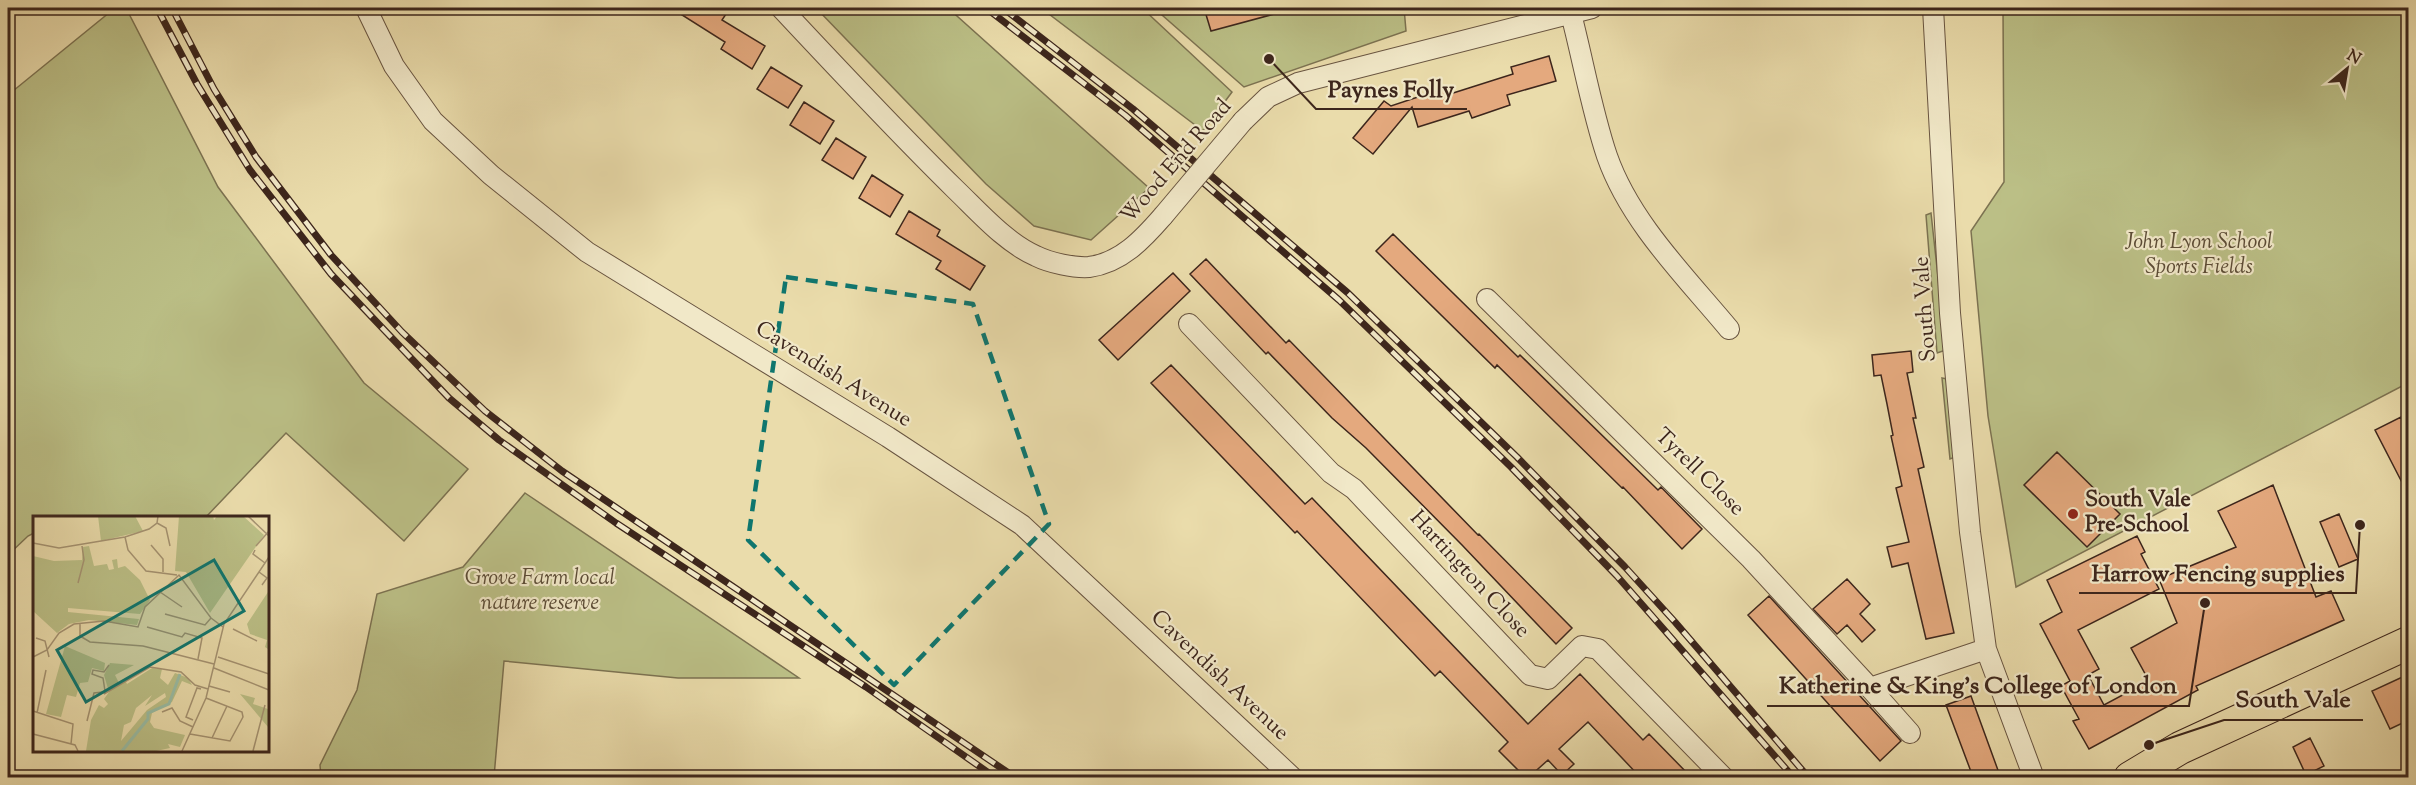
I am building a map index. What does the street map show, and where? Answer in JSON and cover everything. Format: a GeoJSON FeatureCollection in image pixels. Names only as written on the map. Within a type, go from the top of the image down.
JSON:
{"type":"FeatureCollection","features":[{"type":"Feature","properties":{"kind":"main road"},"geometry":{"type":"LineString","coordinates":[[2130,777],[2180,748],[2409,643]]}},
{"type":"Feature","properties":{"kind":"street","name":"Cavendish Avenue"},"geometry":{"type":"LineString","coordinates":[[366,8],[394,66],[433,121],[491,175],[587,252],[888,436],[1022,525],[1293,777]]}},
{"type":"Feature","properties":{"kind":"street","name":"Wood End Road"},"geometry":{"type":"LineString","coordinates":[[781,8],[889,125],[1012,241],[1035,256],[1054,262],[1088,267],[1115,260],[1142,241],[1243,121],[1268,97],[1298,83],[1592,8]]}},
{"type":"Feature","properties":{"kind":"street","name":"South Vale"},"geometry":{"type":"LineString","coordinates":[[1933,8],[1953,348],[1970,532],[1986,649],[2034,777]]}},
{"type":"Feature","properties":{"kind":"street"},"geometry":{"type":"LineString","coordinates":[[1571,14],[1608,157],[1629,201],[1653,236],[1729,329]]}},
{"type":"Feature","properties":{"kind":"street","name":"Tyrell Close"},"geometry":{"type":"LineString","coordinates":[[1487,299],[1752,559],[1910,733]]}},
{"type":"Feature","properties":{"kind":"street","name":"Hartington Close"},"geometry":{"type":"LineString","coordinates":[[1189,324],[1331,473],[1354,489],[1530,675],[1548,679],[1582,646],[1598,649],[1724,777]]}},
{"type":"Feature","properties":{"kind":"street"},"geometry":{"type":"LineString","coordinates":[[1870,688],[1986,649]]}},
{"type":"Feature","properties":{"kind":"highlighted area"},"geometry":{"type":"Polygon","coordinates":[[[786,277],[973,304],[1049,524],[894,685],[748,540],[786,277]]]}},
{"type":"Feature","properties":{"kind":"green space"},"geometry":{"type":"Polygon","coordinates":[[[115,8],[126,8],[218,187],[364,383],[468,469],[404,541],[286,433],[207,516],[33,516],[33,534],[8,555],[8,95],[115,8]]]}},
{"type":"Feature","properties":{"kind":"green space"},"geometry":{"type":"Polygon","coordinates":[[[816,8],[948,8],[1149,188],[1091,240],[1034,226],[986,184],[816,8]]]}},
{"type":"Feature","properties":{"kind":"green space"},"geometry":{"type":"Polygon","coordinates":[[[1041,8],[1142,8],[1232,92],[1203,131],[1041,8]]]}},
{"type":"Feature","properties":{"kind":"green space"},"geometry":{"type":"Polygon","coordinates":[[[1154,8],[1404,8],[1406,31],[1244,87],[1154,8]]]}},
{"type":"Feature","properties":{"kind":"green space","name":"John Lyon School Sports Fields"},"geometry":{"type":"Polygon","coordinates":[[[2003,8],[2408,8],[2408,383],[2016,587],[1988,416],[1971,231],[2004,182],[2003,8]]]}},
{"type":"Feature","properties":{"kind":"green space"},"geometry":{"type":"Polygon","coordinates":[[[1931,213],[1946,350],[1937,353],[1926,215],[1931,213]]]}},
{"type":"Feature","properties":{"kind":"green space"},"geometry":{"type":"Polygon","coordinates":[[[1942,378],[1947,379],[1955,457],[1950,459],[1942,378]]]}},
{"type":"Feature","properties":{"kind":"green space","name":"Grove Farm local nature reserve"},"geometry":{"type":"Polygon","coordinates":[[[525,493],[799,678],[678,678],[504,661],[494,777],[321,777],[320,765],[357,690],[377,594],[463,567],[525,493]]]}},
{"type":"Feature","properties":{"kind":"building"},"geometry":{"type":"Polygon","coordinates":[[[671,8],[730,8],[722,20],[765,46],[752,69],[721,49],[725,42],[671,8]]]}},
{"type":"Feature","properties":{"kind":"building"},"geometry":{"type":"Polygon","coordinates":[[[1204,8],[1277,8],[1278,13],[1211,31],[1204,8]]]}},
{"type":"Feature","properties":{"kind":"building"},"geometry":{"type":"Polygon","coordinates":[[[1549,56],[1556,81],[1507,95],[1510,105],[1472,118],[1469,111],[1418,127],[1412,107],[1373,154],[1353,138],[1384,101],[1391,106],[1448,87],[1450,94],[1513,74],[1511,67],[1549,56]]]}},
{"type":"Feature","properties":{"kind":"building"},"geometry":{"type":"Polygon","coordinates":[[[771,67],[802,86],[788,108],[757,89],[771,67]]]}},
{"type":"Feature","properties":{"kind":"building"},"geometry":{"type":"Polygon","coordinates":[[[804,102],[834,121],[820,144],[790,125],[804,102]]]}},
{"type":"Feature","properties":{"kind":"building"},"geometry":{"type":"Polygon","coordinates":[[[836,138],[866,157],[853,179],[822,160],[836,138]]]}},
{"type":"Feature","properties":{"kind":"building"},"geometry":{"type":"Polygon","coordinates":[[[872,175],[903,195],[890,217],[859,198],[872,175]]]}},
{"type":"Feature","properties":{"kind":"building"},"geometry":{"type":"Polygon","coordinates":[[[909,211],[940,230],[937,236],[985,266],[970,290],[936,269],[941,261],[896,234],[909,211]]]}},
{"type":"Feature","properties":{"kind":"building"},"geometry":{"type":"Polygon","coordinates":[[[1393,234],[1518,357],[1520,355],[1658,490],[1661,487],[1702,529],[1682,549],[1623,487],[1497,365],[1495,368],[1376,251],[1393,234]]]}},
{"type":"Feature","properties":{"kind":"building"},"geometry":{"type":"Polygon","coordinates":[[[1206,259],[1286,343],[1289,340],[1478,535],[1572,628],[1556,644],[1462,545],[1268,352],[1266,354],[1190,274],[1206,259]]]}},
{"type":"Feature","properties":{"kind":"building"},"geometry":{"type":"Polygon","coordinates":[[[1173,273],[1190,291],[1118,360],[1099,340],[1173,273]]]}},
{"type":"Feature","properties":{"kind":"building"},"geometry":{"type":"Polygon","coordinates":[[[1911,351],[1913,372],[1907,373],[1916,418],[1913,418],[1924,467],[1918,469],[1954,633],[1926,639],[1908,563],[1892,567],[1887,547],[1909,542],[1896,488],[1902,486],[1891,436],[1893,435],[1887,404],[1881,375],[1874,376],[1872,355],[1911,351]]]}},
{"type":"Feature","properties":{"kind":"building"},"geometry":{"type":"Polygon","coordinates":[[[1171,365],[1305,504],[1312,498],[1528,724],[1580,674],[1643,740],[1649,734],[1691,777],[1640,777],[1588,722],[1559,749],[1574,764],[1562,775],[1548,760],[1529,777],[1525,777],[1499,751],[1508,742],[1440,671],[1435,676],[1297,531],[1295,533],[1151,383],[1171,365]]]}},
{"type":"Feature","properties":{"kind":"building"},"geometry":{"type":"Polygon","coordinates":[[[2401,417],[2409,433],[2409,496],[2375,430],[2401,417]]]}},
{"type":"Feature","properties":{"kind":"building"},"geometry":{"type":"Polygon","coordinates":[[[2057,452],[2120,514],[2087,547],[2024,485],[2057,452]]]}},
{"type":"Feature","properties":{"kind":"building"},"geometry":{"type":"Polygon","coordinates":[[[2273,485],[2316,597],[2331,591],[2344,620],[2196,686],[2198,690],[2089,749],[2073,721],[2079,719],[2061,686],[2070,681],[2040,624],[2062,612],[2047,580],[2137,536],[2145,552],[2141,554],[2159,589],[2078,630],[2099,669],[2088,675],[2104,705],[2149,681],[2131,648],[2177,623],[2159,579],[2236,547],[2218,511],[2273,485]]]}},
{"type":"Feature","properties":{"kind":"building"},"geometry":{"type":"Polygon","coordinates":[[[2339,514],[2358,559],[2339,567],[2320,522],[2339,514]]]}},
{"type":"Feature","properties":{"kind":"building"},"geometry":{"type":"Polygon","coordinates":[[[1847,579],[1870,604],[1860,614],[1875,630],[1862,642],[1847,625],[1837,634],[1813,609],[1847,579]]]}},
{"type":"Feature","properties":{"kind":"building"},"geometry":{"type":"Polygon","coordinates":[[[1769,596],[1901,741],[1880,761],[1748,615],[1769,596]]]}},
{"type":"Feature","properties":{"kind":"building"},"geometry":{"type":"Polygon","coordinates":[[[2409,674],[2409,720],[2390,729],[2372,691],[2409,674]]]}},
{"type":"Feature","properties":{"kind":"building"},"geometry":{"type":"Polygon","coordinates":[[[1971,696],[1999,773],[1986,777],[1973,777],[1946,705],[1971,696]]]}},
{"type":"Feature","properties":{"kind":"building"},"geometry":{"type":"Polygon","coordinates":[[[2310,738],[2324,766],[2306,775],[2293,747],[2310,738]]]}},
{"type":"Feature","properties":{"kind":"railway"},"geometry":{"type":"LineString","coordinates":[[157,8],[197,84],[250,170],[331,274],[449,398],[499,440],[616,523],[866,687],[996,778]]}},
{"type":"Feature","properties":{"kind":"railway"},"geometry":{"type":"LineString","coordinates":[[172,8],[214,89],[256,157],[331,255],[402,332],[485,411],[562,471],[1016,778]]}},
{"type":"Feature","properties":{"kind":"railway"},"geometry":{"type":"LineString","coordinates":[[986,8],[1125,115],[1339,300],[1511,467],[1617,576],[1794,778]]}},
{"type":"Feature","properties":{"kind":"railway"},"geometry":{"type":"LineString","coordinates":[[1003,8],[1133,109],[1348,293],[1517,457],[1625,567],[1809,778]]}},
{"type":"Feature","properties":{"kind":"place","name":"Paynes Folly"},"geometry":{"type":"Point","coordinates":[1269,59]}},
{"type":"Feature","properties":{"kind":"place","name":"South Vale Pre-School"},"geometry":{"type":"Point","coordinates":[2073,514]}},
{"type":"Feature","properties":{"kind":"place","name":"Harrow Fencing supplies"},"geometry":{"type":"Point","coordinates":[2360,525]}},
{"type":"Feature","properties":{"kind":"place","name":"Katherine & King's College of London"},"geometry":{"type":"Point","coordinates":[2205,603]}},
{"type":"Feature","properties":{"kind":"place","name":"South Vale"},"geometry":{"type":"Point","coordinates":[2149,745]}}]}
